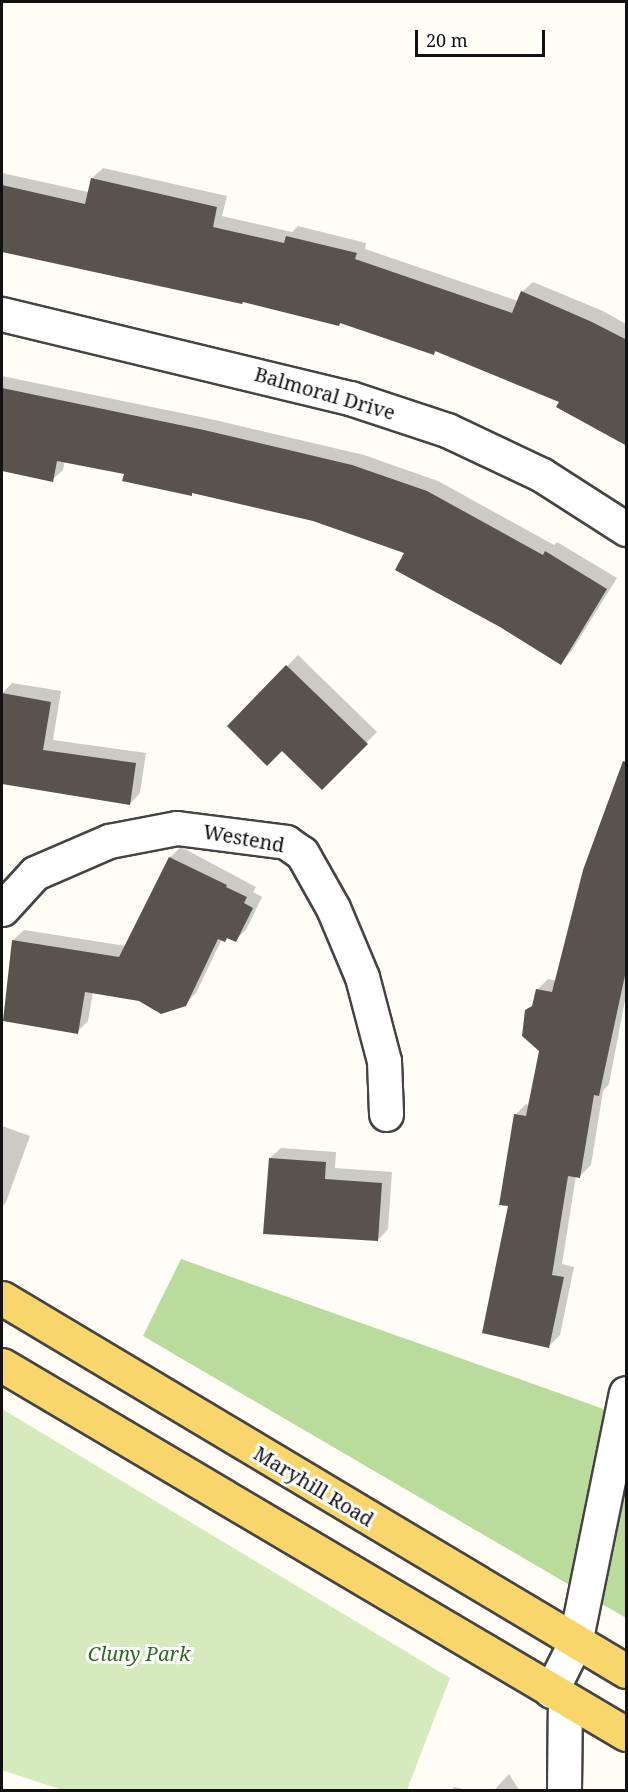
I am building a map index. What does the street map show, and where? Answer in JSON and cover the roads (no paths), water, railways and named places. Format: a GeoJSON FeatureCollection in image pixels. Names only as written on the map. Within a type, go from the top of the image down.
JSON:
{"type":"FeatureCollection","features":[{"type":"Feature","properties":{"kind":"main road","name":"Maryhill Road"},"geometry":{"type":"LineString","coordinates":[[2,1298],[575,1643],[627,1671]]}},
{"type":"Feature","properties":{"kind":"main road"},"geometry":{"type":"LineString","coordinates":[[2,1365],[627,1734]]}},
{"type":"Feature","properties":{"kind":"street","name":"Balmoral Drive"},"geometry":{"type":"LineString","coordinates":[[2,314],[350,398],[447,430],[542,475],[627,529]]}},
{"type":"Feature","properties":{"kind":"street","name":"Westend"},"geometry":{"type":"LineString","coordinates":[[2,909],[35,873],[109,841],[177,828],[286,842],[302,854],[333,908],[362,977],[384,1061],[386,1114]]}},
{"type":"Feature","properties":{"kind":"street"},"geometry":{"type":"LineString","coordinates":[[564,1791],[558,1695],[575,1643],[627,1393]]}},
{"type":"Feature","properties":{"kind":"park label","name":"Cluny Park"},"geometry":{"type":"Point","coordinates":[139,1653]}}]}
